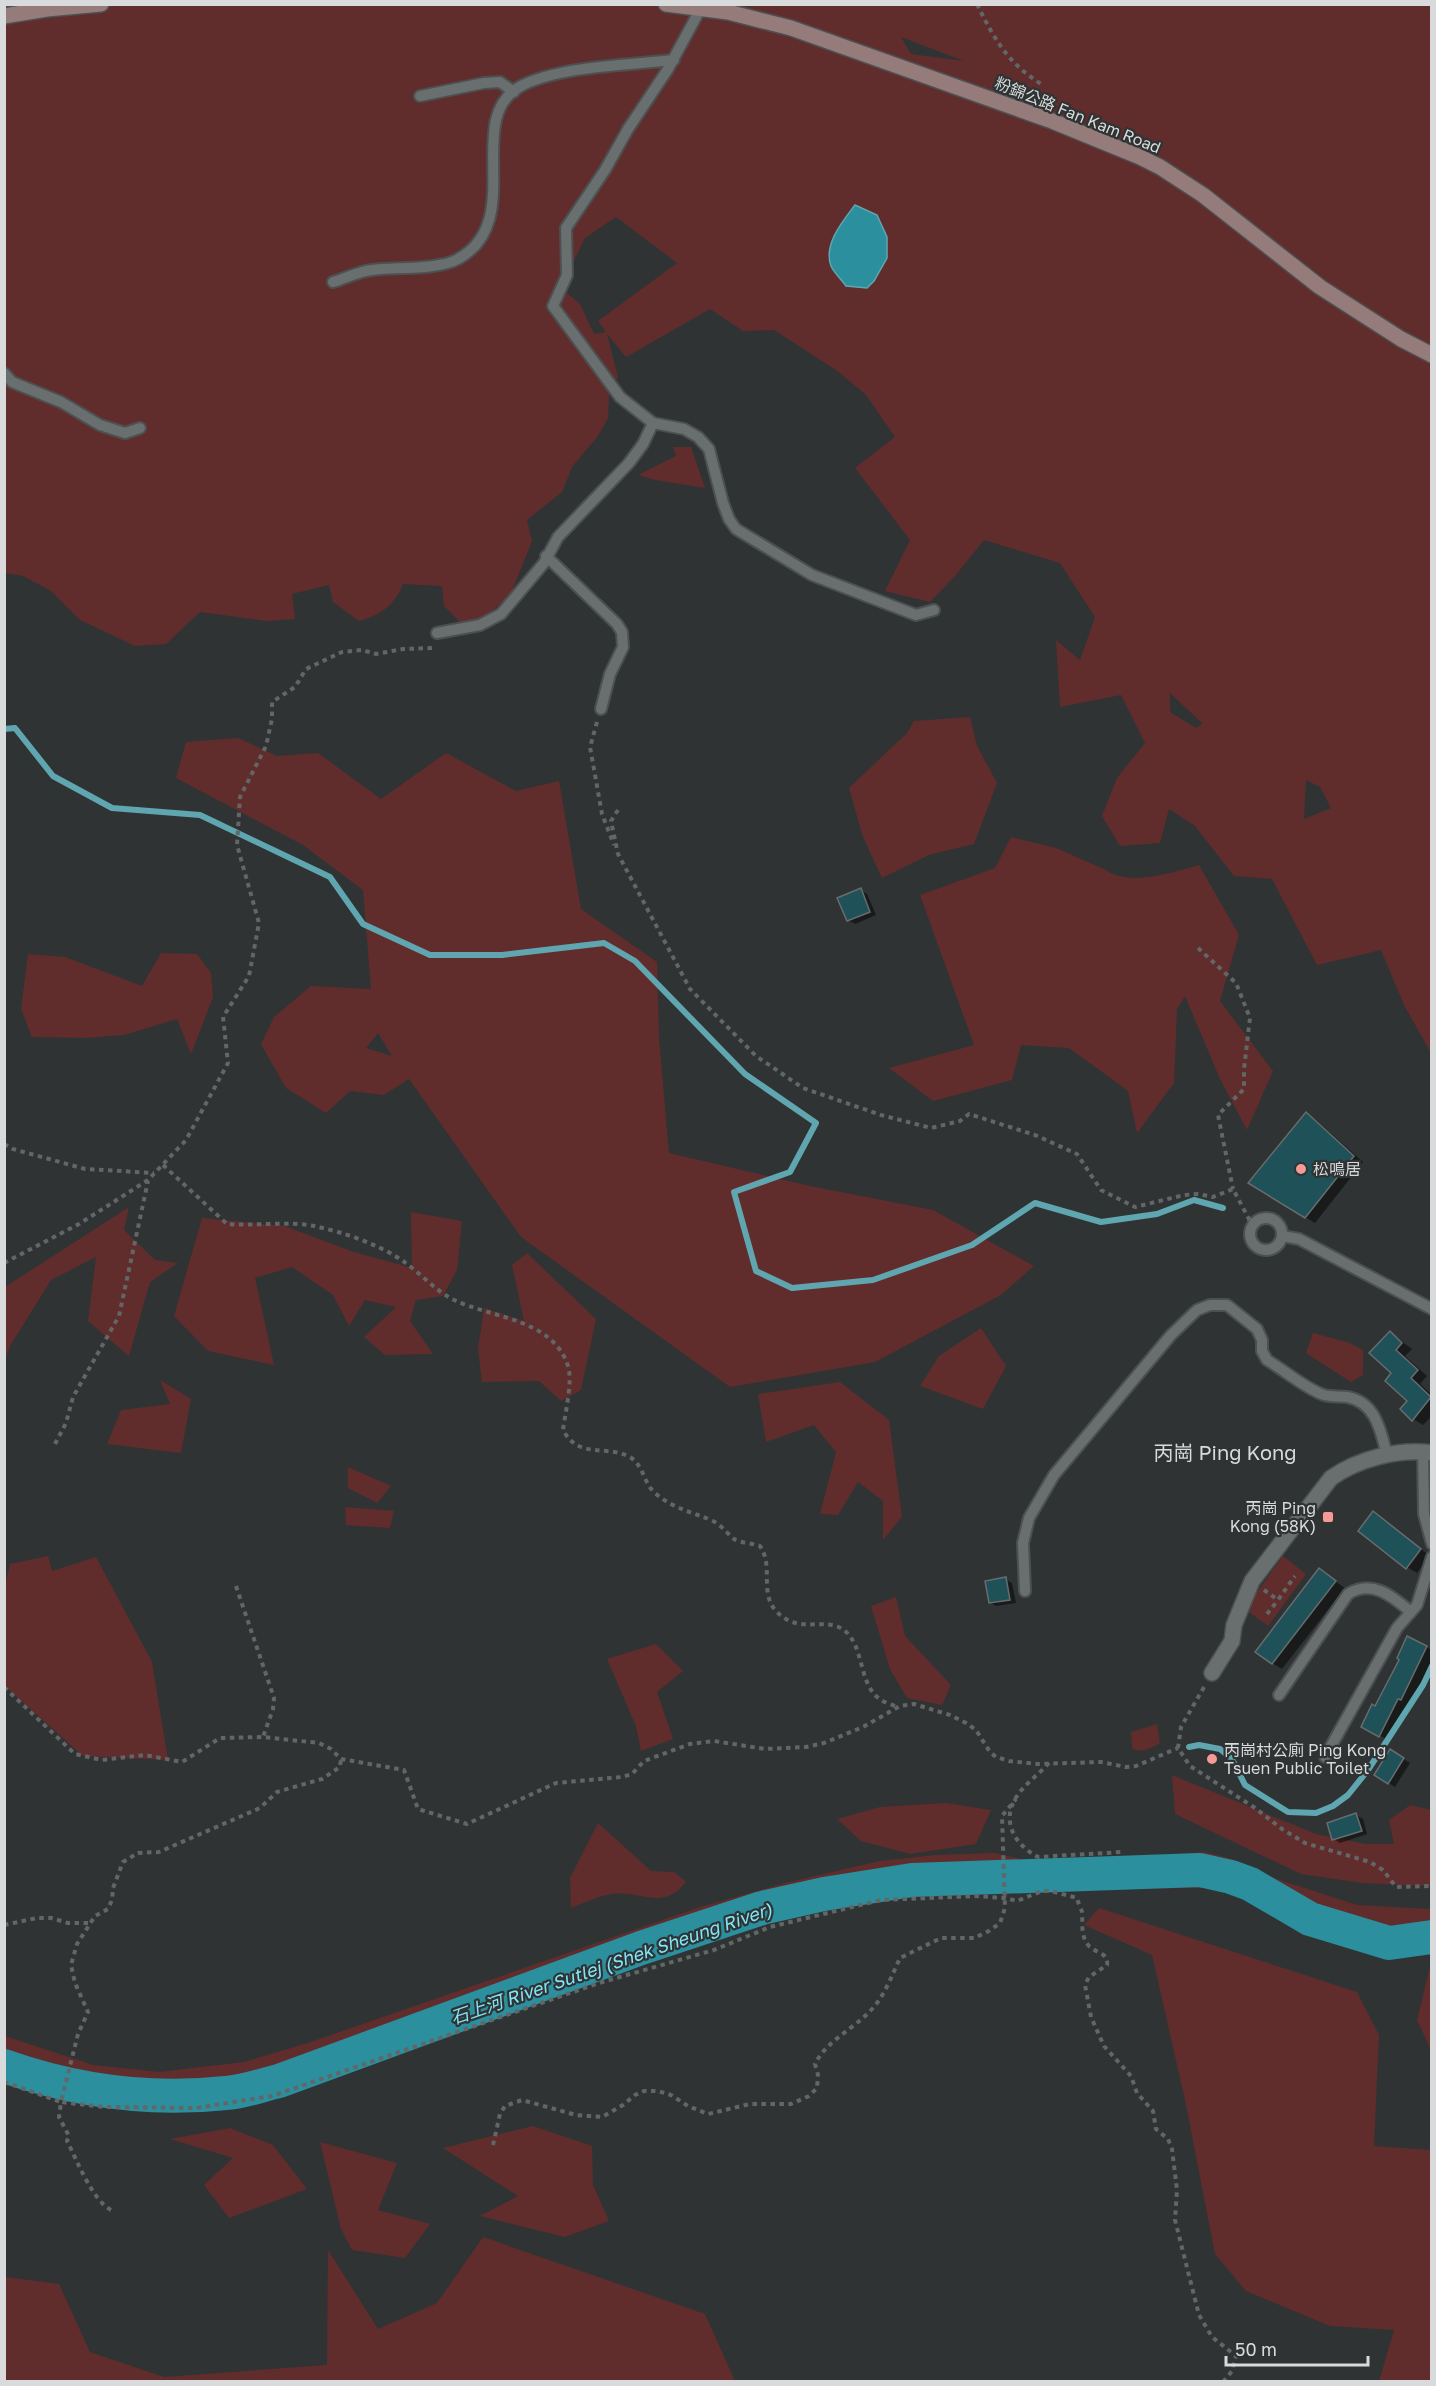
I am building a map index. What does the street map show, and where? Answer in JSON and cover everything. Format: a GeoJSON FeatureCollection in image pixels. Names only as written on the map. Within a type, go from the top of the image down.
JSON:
{"type":"FeatureCollection","features":[{"type":"Feature","properties":{"kind":"main road"},"geometry":{"type":"LineString","coordinates":[[4,16],[101,4]]}},
{"type":"Feature","properties":{"kind":"main road","name":"粉錦公路 Fan Kam Road"},"geometry":{"type":"LineString","coordinates":[[666,4],[763,20],[843,45],[1052,121],[1140,157],[1203,195],[1320,287],[1384,329],[1431,356]]}},
{"type":"Feature","properties":{"kind":"street"},"geometry":{"type":"LineString","coordinates":[[1212,1673],[1232,1641],[1234,1624],[1252,1581],[1331,1478],[1347,1468],[1387,1455],[1427,1452]]}},
{"type":"Feature","properties":{"kind":"lane"},"geometry":{"type":"LineString","coordinates":[[700,8],[674,60],[566,228],[567,275],[553,306],[620,397],[653,423],[684,429],[698,437],[709,449],[726,511],[736,529],[812,575],[916,615],[934,610]]}},
{"type":"Feature","properties":{"kind":"lane"},"geometry":{"type":"LineString","coordinates":[[333,282],[370,270],[422,267],[458,260],[481,240],[489,218],[495,181],[493,129],[501,103],[521,86],[569,72],[674,60]]}},
{"type":"Feature","properties":{"kind":"lane"},"geometry":{"type":"LineString","coordinates":[[420,96],[500,82],[514,92]]}},
{"type":"Feature","properties":{"kind":"lane"},"geometry":{"type":"LineString","coordinates":[[4,373],[12,382],[61,402],[100,425],[125,433],[140,428]]}},
{"type":"Feature","properties":{"kind":"lane"},"geometry":{"type":"LineString","coordinates":[[437,633],[480,625],[501,614],[544,563],[558,537],[629,463],[643,444],[653,423]]}},
{"type":"Feature","properties":{"kind":"lane"},"geometry":{"type":"LineString","coordinates":[[546,556],[617,624],[622,632],[623,647],[610,674],[601,709]]}},
{"type":"Feature","properties":{"kind":"lane"},"geometry":{"type":"LineString","coordinates":[[1282,1236],[1299,1239],[1431,1309]]}},
{"type":"Feature","properties":{"kind":"lane"},"geometry":{"type":"LineString","coordinates":[[1025,1591],[1023,1543],[1029,1518],[1054,1475],[1171,1335],[1197,1310],[1210,1305],[1227,1305],[1257,1329],[1262,1340],[1262,1351],[1267,1360],[1322,1394],[1347,1397],[1366,1406],[1380,1425],[1387,1455]]}},
{"type":"Feature","properties":{"kind":"lane"},"geometry":{"type":"LineString","coordinates":[[1427,1452],[1424,1514],[1431,1544]]}},
{"type":"Feature","properties":{"kind":"lane"},"geometry":{"type":"LineString","coordinates":[[1325,1757],[1397,1628],[1418,1605],[1431,1557]]}},
{"type":"Feature","properties":{"kind":"lane"},"geometry":{"type":"LineString","coordinates":[[1279,1695],[1348,1594],[1357,1588],[1366,1587],[1383,1591],[1411,1612]]}},
{"type":"Feature","properties":{"kind":"path"},"geometry":{"type":"LineString","coordinates":[[977,4],[993,35],[1015,65],[1043,85]]}},
{"type":"Feature","properties":{"kind":"path"},"geometry":{"type":"LineString","coordinates":[[4,1263],[79,1224],[148,1180],[186,1140],[228,1063],[223,1017],[249,976],[259,923],[237,845],[240,797],[266,746],[272,718],[272,702],[295,687],[306,669],[342,652],[362,650],[375,654],[403,649],[437,647],[437,633]]}},
{"type":"Feature","properties":{"kind":"path"},"geometry":{"type":"LineString","coordinates":[[601,709],[590,747],[602,814],[618,854],[690,989],[756,1056],[803,1088],[882,1115],[931,1128],[960,1121],[969,1114],[1035,1135],[1077,1154],[1101,1191],[1135,1207],[1198,1194],[1213,1197],[1233,1189]]}},
{"type":"Feature","properties":{"kind":"path"},"geometry":{"type":"LineString","coordinates":[[618,810],[611,821],[618,854]]}},
{"type":"Feature","properties":{"kind":"path"},"geometry":{"type":"LineString","coordinates":[[1197,948],[1236,983],[1250,1018],[1244,1089],[1218,1115],[1233,1189],[1250,1221]]}},
{"type":"Feature","properties":{"kind":"path"},"geometry":{"type":"LineString","coordinates":[[4,1144],[13,1149],[85,1169],[155,1173]]}},
{"type":"Feature","properties":{"kind":"path"},"geometry":{"type":"LineString","coordinates":[[163,1165],[227,1224],[312,1225],[345,1235],[384,1250],[402,1260],[452,1299],[530,1325],[550,1340],[561,1353],[568,1367],[570,1378],[563,1430],[567,1437],[578,1446],[629,1456],[638,1464],[645,1483],[679,1510],[715,1521],[736,1541],[760,1546],[765,1553],[766,1591],[770,1603],[777,1612],[791,1622],[806,1626],[831,1624],[843,1630],[857,1650],[874,1693],[880,1699],[898,1707]]}},
{"type":"Feature","properties":{"kind":"path"},"geometry":{"type":"LineString","coordinates":[[55,1444],[66,1423],[73,1397],[119,1316],[148,1180]]}},
{"type":"Feature","properties":{"kind":"path"},"geometry":{"type":"LineString","coordinates":[[1267,1614],[1295,1576]]}},
{"type":"Feature","properties":{"kind":"path"},"geometry":{"type":"LineString","coordinates":[[1252,1581],[1278,1600]]}},
{"type":"Feature","properties":{"kind":"path"},"geometry":{"type":"LineString","coordinates":[[236,1586],[274,1698],[273,1709],[263,1737]]}},
{"type":"Feature","properties":{"kind":"path"},"geometry":{"type":"LineString","coordinates":[[1212,1673],[1181,1727],[1178,1748],[1190,1766],[1305,1843],[1370,1862],[1383,1870],[1396,1887],[1431,1886]]}},
{"type":"Feature","properties":{"kind":"path"},"geometry":{"type":"LineString","coordinates":[[4,1687],[75,1754],[102,1760],[145,1755],[182,1762],[220,1738],[263,1737],[319,1743],[341,1759],[404,1770],[418,1809],[467,1824],[556,1783],[632,1774],[644,1761],[690,1744],[714,1741],[765,1749],[806,1747],[824,1743],[863,1727],[898,1707],[914,1704],[950,1714],[976,1730],[990,1752],[996,1757],[1037,1764],[1101,1762],[1126,1767],[1136,1766],[1178,1748]]}},
{"type":"Feature","properties":{"kind":"path"},"geometry":{"type":"LineString","coordinates":[[111,2210],[103,2205],[89,2183],[67,2141],[69,2136],[59,2117],[78,2034],[88,2012],[75,1983],[71,1965],[77,1944],[95,1916],[108,1909],[123,1862],[138,1853],[159,1852],[260,1808],[277,1792],[322,1779],[340,1767],[341,1759]]}},
{"type":"Feature","properties":{"kind":"path"},"geometry":{"type":"LineString","coordinates":[[493,2145],[500,2114],[505,2106],[522,2100],[576,2115],[602,2117],[644,2091],[671,2095],[688,2106],[708,2114],[750,2104],[791,2104],[809,2097],[817,2088],[818,2074],[814,2064],[822,2050],[846,2033],[873,2007],[888,1984],[900,1958],[941,1938],[974,1938],[989,1932],[1000,1923],[1004,1913],[1005,1898],[1002,1816],[1049,1763]]}},
{"type":"Feature","properties":{"kind":"path"},"geometry":{"type":"LineString","coordinates":[[1016,1798],[1012,1806],[1010,1823],[1015,1840],[1026,1851],[1038,1857],[1122,1852]]}},
{"type":"Feature","properties":{"kind":"path"},"geometry":{"type":"LineString","coordinates":[[4,2082],[61,2102],[104,2107],[196,2108],[272,2096],[599,1983],[714,1950],[770,1927],[881,1900],[1005,1898],[1017,1901],[1051,1891],[1077,1898],[1082,1911],[1083,1935],[1088,1945],[1106,1956],[1108,1960],[1107,1965],[1089,1977],[1085,1985],[1091,2017],[1104,2046],[1131,2076],[1137,2093],[1153,2111],[1156,2129],[1168,2139],[1172,2149],[1177,2190],[1175,2220],[1193,2299],[1212,2337],[1236,2356],[1232,2371],[1223,2382]]}},
{"type":"Feature","properties":{"kind":"path"},"geometry":{"type":"LineString","coordinates":[[4,1925],[37,1918],[51,1918],[68,1923],[90,1923]]}},
{"type":"Feature","properties":{"kind":"shaded area"},"geometry":{"type":"Polygon","coordinates":[[[5,5],[1431,5],[1431,1053],[1404,1005],[1381,950],[1317,965],[1272,879],[1234,876],[1195,826],[1169,809],[1160,843],[1120,846],[1102,816],[1117,778],[1145,743],[1121,695],[1060,707],[1056,640],[1080,660],[1095,617],[1060,563],[984,540],[930,602],[885,591],[910,540],[855,468],[895,437],[866,395],[836,370],[774,330],[743,331],[710,309],[626,357],[607,334],[618,377],[609,396],[608,418],[598,436],[572,467],[562,492],[527,520],[532,541],[510,596],[481,620],[464,626],[444,606],[442,586],[403,584],[391,604],[374,616],[359,621],[333,602],[329,585],[292,594],[295,619],[267,621],[200,612],[166,644],[135,646],[80,620],[51,591],[23,576],[5,573],[5,5]],[[901,37],[911,54],[964,61],[901,37]],[[616,217],[585,238],[561,288],[580,304],[594,334],[606,332],[598,321],[677,263],[616,217]],[[1170,693],[1170,712],[1196,728],[1202,724],[1170,693]],[[1306,780],[1304,819],[1331,808],[1320,787],[1306,780]]]}},
{"type":"Feature","properties":{"kind":"shaded area"},"geometry":{"type":"Polygon","coordinates":[[[673,447],[691,447],[705,488],[638,475],[676,456],[673,447]]]}},
{"type":"Feature","properties":{"kind":"shaded area"},"geometry":{"type":"Polygon","coordinates":[[[970,717],[977,746],[997,783],[974,844],[929,855],[882,878],[863,837],[849,788],[907,733],[914,721],[970,717]]]}},
{"type":"Feature","properties":{"kind":"shaded area"},"geometry":{"type":"Polygon","coordinates":[[[238,738],[277,756],[318,753],[381,799],[446,753],[516,791],[559,781],[581,909],[657,962],[659,1038],[669,1153],[810,1186],[933,1210],[1034,1266],[1001,1295],[875,1362],[730,1387],[521,1237],[409,1079],[384,1095],[350,1091],[326,1113],[286,1088],[261,1044],[274,1017],[311,986],[371,989],[363,890],[303,845],[176,778],[186,742],[238,738]],[[378,1033],[366,1048],[392,1056],[378,1033]]]}},
{"type":"Feature","properties":{"kind":"shaded area"},"geometry":{"type":"Polygon","coordinates":[[[1011,837],[1056,848],[1116,875],[1127,877],[1152,876],[1199,865],[1239,935],[1220,1001],[1273,1071],[1247,1130],[1220,1079],[1185,996],[1177,1009],[1174,1083],[1137,1133],[1128,1091],[1069,1048],[1021,1045],[1012,1080],[933,1101],[889,1068],[974,1045],[920,895],[995,868],[1011,837]]]}},
{"type":"Feature","properties":{"kind":"shaded area"},"geometry":{"type":"Polygon","coordinates":[[[161,953],[197,954],[211,973],[213,997],[191,1054],[177,1019],[124,1035],[86,1038],[32,1037],[21,1009],[28,954],[65,957],[142,986],[161,953]]]}},
{"type":"Feature","properties":{"kind":"shaded area"},"geometry":{"type":"Polygon","coordinates":[[[129,1207],[124,1230],[155,1260],[178,1263],[150,1282],[129,1356],[88,1321],[96,1257],[51,1280],[10,1346],[5,1360],[5,1287],[129,1207]]]}},
{"type":"Feature","properties":{"kind":"shaded area"},"geometry":{"type":"Polygon","coordinates":[[[411,1212],[462,1221],[457,1270],[443,1296],[416,1300],[410,1321],[433,1354],[385,1355],[364,1337],[396,1307],[365,1300],[349,1326],[333,1295],[292,1267],[255,1278],[274,1365],[208,1351],[174,1316],[202,1218],[284,1226],[354,1252],[412,1268],[411,1212]]]}},
{"type":"Feature","properties":{"kind":"shaded area"},"geometry":{"type":"Polygon","coordinates":[[[527,1253],[596,1319],[581,1390],[561,1401],[539,1381],[482,1382],[478,1349],[484,1308],[524,1321],[512,1265],[527,1253]]]}},
{"type":"Feature","properties":{"kind":"shaded area"},"geometry":{"type":"Polygon","coordinates":[[[981,1328],[1006,1366],[983,1409],[920,1386],[939,1356],[981,1328]]]}},
{"type":"Feature","properties":{"kind":"shaded area"},"geometry":{"type":"Polygon","coordinates":[[[1313,1333],[1350,1343],[1363,1350],[1363,1375],[1351,1382],[1306,1353],[1313,1333]]]}},
{"type":"Feature","properties":{"kind":"shaded area"},"geometry":{"type":"Polygon","coordinates":[[[160,1380],[191,1399],[181,1453],[107,1444],[121,1410],[170,1404],[160,1380]]]}},
{"type":"Feature","properties":{"kind":"shaded area"},"geometry":{"type":"Polygon","coordinates":[[[840,1382],[889,1420],[902,1517],[883,1540],[883,1501],[858,1482],[838,1515],[820,1514],[836,1452],[814,1425],[766,1442],[758,1394],[840,1382]]]}},
{"type":"Feature","properties":{"kind":"shaded area"},"geometry":{"type":"Polygon","coordinates":[[[348,1467],[391,1486],[377,1503],[348,1488],[348,1467]]]}},
{"type":"Feature","properties":{"kind":"shaded area"},"geometry":{"type":"Polygon","coordinates":[[[345,1507],[394,1511],[390,1528],[346,1525],[345,1507]]]}},
{"type":"Feature","properties":{"kind":"shaded area"},"geometry":{"type":"Polygon","coordinates":[[[48,1556],[52,1571],[96,1557],[152,1662],[168,1760],[83,1756],[5,1686],[5,1585],[10,1564],[48,1556]]]}},
{"type":"Feature","properties":{"kind":"shaded area"},"geometry":{"type":"Polygon","coordinates":[[[1283,1556],[1306,1574],[1268,1626],[1245,1609],[1283,1556]]]}},
{"type":"Feature","properties":{"kind":"shaded area"},"geometry":{"type":"Polygon","coordinates":[[[896,1597],[905,1636],[951,1685],[942,1705],[907,1698],[890,1669],[871,1606],[896,1597]]]}},
{"type":"Feature","properties":{"kind":"shaded area"},"geometry":{"type":"Polygon","coordinates":[[[656,1644],[683,1671],[657,1692],[673,1739],[641,1751],[636,1726],[607,1659],[656,1644]]]}},
{"type":"Feature","properties":{"kind":"shaded area"},"geometry":{"type":"Polygon","coordinates":[[[1157,1724],[1160,1743],[1142,1750],[1132,1748],[1131,1732],[1157,1724]]]}},
{"type":"Feature","properties":{"kind":"shaded area"},"geometry":{"type":"Polygon","coordinates":[[[1172,1775],[1316,1834],[1365,1844],[1394,1844],[1389,1820],[1410,1805],[1431,1810],[1431,1886],[1362,1883],[1301,1874],[1175,1814],[1172,1775]]]}},
{"type":"Feature","properties":{"kind":"shaded area"},"geometry":{"type":"Polygon","coordinates":[[[946,1803],[991,1810],[976,1844],[910,1854],[861,1841],[837,1819],[880,1807],[946,1803]]]}},
{"type":"Feature","properties":{"kind":"shaded area"},"geometry":{"type":"Polygon","coordinates":[[[598,1823],[651,1871],[674,1872],[686,1882],[669,1896],[651,1898],[612,1894],[571,1908],[570,1878],[598,1823]]]}},
{"type":"Feature","properties":{"kind":"shaded area"},"geometry":{"type":"Polygon","coordinates":[[[1205,1852],[1232,1859],[1268,1876],[1357,1905],[1431,1909],[1431,1947],[1392,1950],[1308,1925],[1269,1903],[1214,1888],[929,1890],[867,1896],[769,1921],[425,2038],[331,2072],[273,2097],[230,2106],[155,2108],[76,2096],[5,2072],[5,2036],[93,2065],[159,2072],[244,2062],[308,2043],[700,1907],[785,1883],[880,1861],[935,1855],[994,1853],[1035,1862],[1205,1852]]]}},
{"type":"Feature","properties":{"kind":"shaded area"},"geometry":{"type":"Polygon","coordinates":[[[1099,1908],[1357,1992],[1379,2035],[1374,2146],[1431,2150],[1431,2381],[1379,2381],[1394,2330],[1330,2326],[1246,2291],[1215,2254],[1185,2100],[1152,1955],[1084,1925],[1099,1908]]]}},
{"type":"Feature","properties":{"kind":"shaded area"},"geometry":{"type":"Polygon","coordinates":[[[1430,1967],[1432,1968],[1431,2050],[1417,2020],[1430,1967]]]}},
{"type":"Feature","properties":{"kind":"shaded area"},"geometry":{"type":"Polygon","coordinates":[[[533,2126],[592,2146],[593,2185],[609,2221],[565,2237],[480,2216],[518,2196],[443,2148],[533,2126]]]}},
{"type":"Feature","properties":{"kind":"shaded area"},"geometry":{"type":"Polygon","coordinates":[[[230,2128],[273,2145],[307,2189],[229,2218],[204,2185],[233,2158],[170,2139],[230,2128]]]}},
{"type":"Feature","properties":{"kind":"shaded area"},"geometry":{"type":"Polygon","coordinates":[[[320,2142],[397,2163],[378,2210],[430,2224],[405,2258],[352,2250],[341,2229],[320,2142]]]}},
{"type":"Feature","properties":{"kind":"shaded area"},"geometry":{"type":"Polygon","coordinates":[[[483,2237],[705,2314],[735,2381],[5,2381],[5,2277],[59,2284],[90,2352],[164,2377],[327,2365],[328,2250],[378,2329],[437,2303],[483,2237]]]}},
{"type":"Feature","properties":{"kind":"water"},"geometry":{"type":"Polygon","coordinates":[[[855,205],[877,215],[887,237],[887,258],[874,281],[867,288],[846,286],[832,269],[829,258],[832,241],[855,205]]]}},
{"type":"Feature","properties":{"kind":"building"},"geometry":{"type":"Polygon","coordinates":[[[861,888],[870,912],[847,921],[837,898],[861,888]]]}},
{"type":"Feature","properties":{"kind":"building","name":"松鳴居"},"geometry":{"type":"Polygon","coordinates":[[[1306,1112],[1354,1156],[1305,1218],[1248,1183],[1306,1112]]]}},
{"type":"Feature","properties":{"kind":"building"},"geometry":{"type":"Polygon","coordinates":[[[1390,1331],[1402,1343],[1396,1350],[1418,1370],[1411,1378],[1431,1397],[1412,1421],[1400,1409],[1407,1401],[1385,1381],[1391,1373],[1369,1353],[1390,1331]]]}},
{"type":"Feature","properties":{"kind":"building"},"geometry":{"type":"Polygon","coordinates":[[[1373,1511],[1421,1549],[1406,1569],[1358,1531],[1373,1511]]]}},
{"type":"Feature","properties":{"kind":"building"},"geometry":{"type":"Polygon","coordinates":[[[1319,1568],[1336,1581],[1272,1664],[1255,1652],[1319,1568]]]}},
{"type":"Feature","properties":{"kind":"building"},"geometry":{"type":"Polygon","coordinates":[[[1006,1577],[1010,1600],[989,1603],[985,1581],[1006,1577]]]}},
{"type":"Feature","properties":{"kind":"building"},"geometry":{"type":"Polygon","coordinates":[[[1407,1636],[1427,1646],[1401,1700],[1398,1699],[1379,1737],[1361,1727],[1372,1704],[1375,1706],[1399,1660],[1397,1658],[1407,1636]]]}},
{"type":"Feature","properties":{"kind":"building"},"geometry":{"type":"Polygon","coordinates":[[[1390,1749],[1404,1758],[1388,1784],[1374,1775],[1390,1749]]]}},
{"type":"Feature","properties":{"kind":"building"},"geometry":{"type":"Polygon","coordinates":[[[1356,1813],[1362,1831],[1332,1840],[1327,1823],[1356,1813]]]}},
{"type":"Feature","properties":{"kind":"waterway"},"geometry":{"type":"LineString","coordinates":[[4,729],[15,728],[53,776],[112,808],[200,815],[330,877],[363,924],[430,955],[502,955],[604,943],[635,961],[745,1074],[816,1123],[790,1172],[734,1192],[756,1271],[792,1288],[873,1280],[972,1245],[1035,1203],[1101,1222],[1157,1214],[1194,1200],[1223,1208]]}},
{"type":"Feature","properties":{"kind":"waterway"},"geometry":{"type":"LineString","coordinates":[[1189,1747],[1199,1745],[1220,1749],[1232,1759],[1245,1785],[1288,1812],[1316,1813],[1333,1806],[1348,1795],[1368,1770],[1423,1685],[1432,1666]]}},
{"type":"Feature","properties":{"kind":"waterway","name":"石上河 River Sutlej (Shek Sheung River)"},"geometry":{"type":"LineString","coordinates":[[4,2066],[58,2082],[113,2092],[170,2096],[239,2091],[279,2081],[641,1948],[762,1908],[824,1894],[912,1880],[1200,1870],[1250,1884],[1310,1919],[1389,1943],[1432,1937]]}},
{"type":"Feature","properties":{"kind":"place","name":"松鳴居"},"geometry":{"type":"Point","coordinates":[1301,1169]}},
{"type":"Feature","properties":{"kind":"place","name":"丙崗 Ping Kong (58K)"},"geometry":{"type":"Point","coordinates":[1328,1517]}},
{"type":"Feature","properties":{"kind":"place","name":"丙崗村公廁 Ping Kong Tsuen Public Toilet"},"geometry":{"type":"Point","coordinates":[1212,1759]}},
{"type":"Feature","properties":{"kind":"district","name":"丙崗 Ping Kong"},"geometry":{"type":"Point","coordinates":[1225,1452]}}]}
